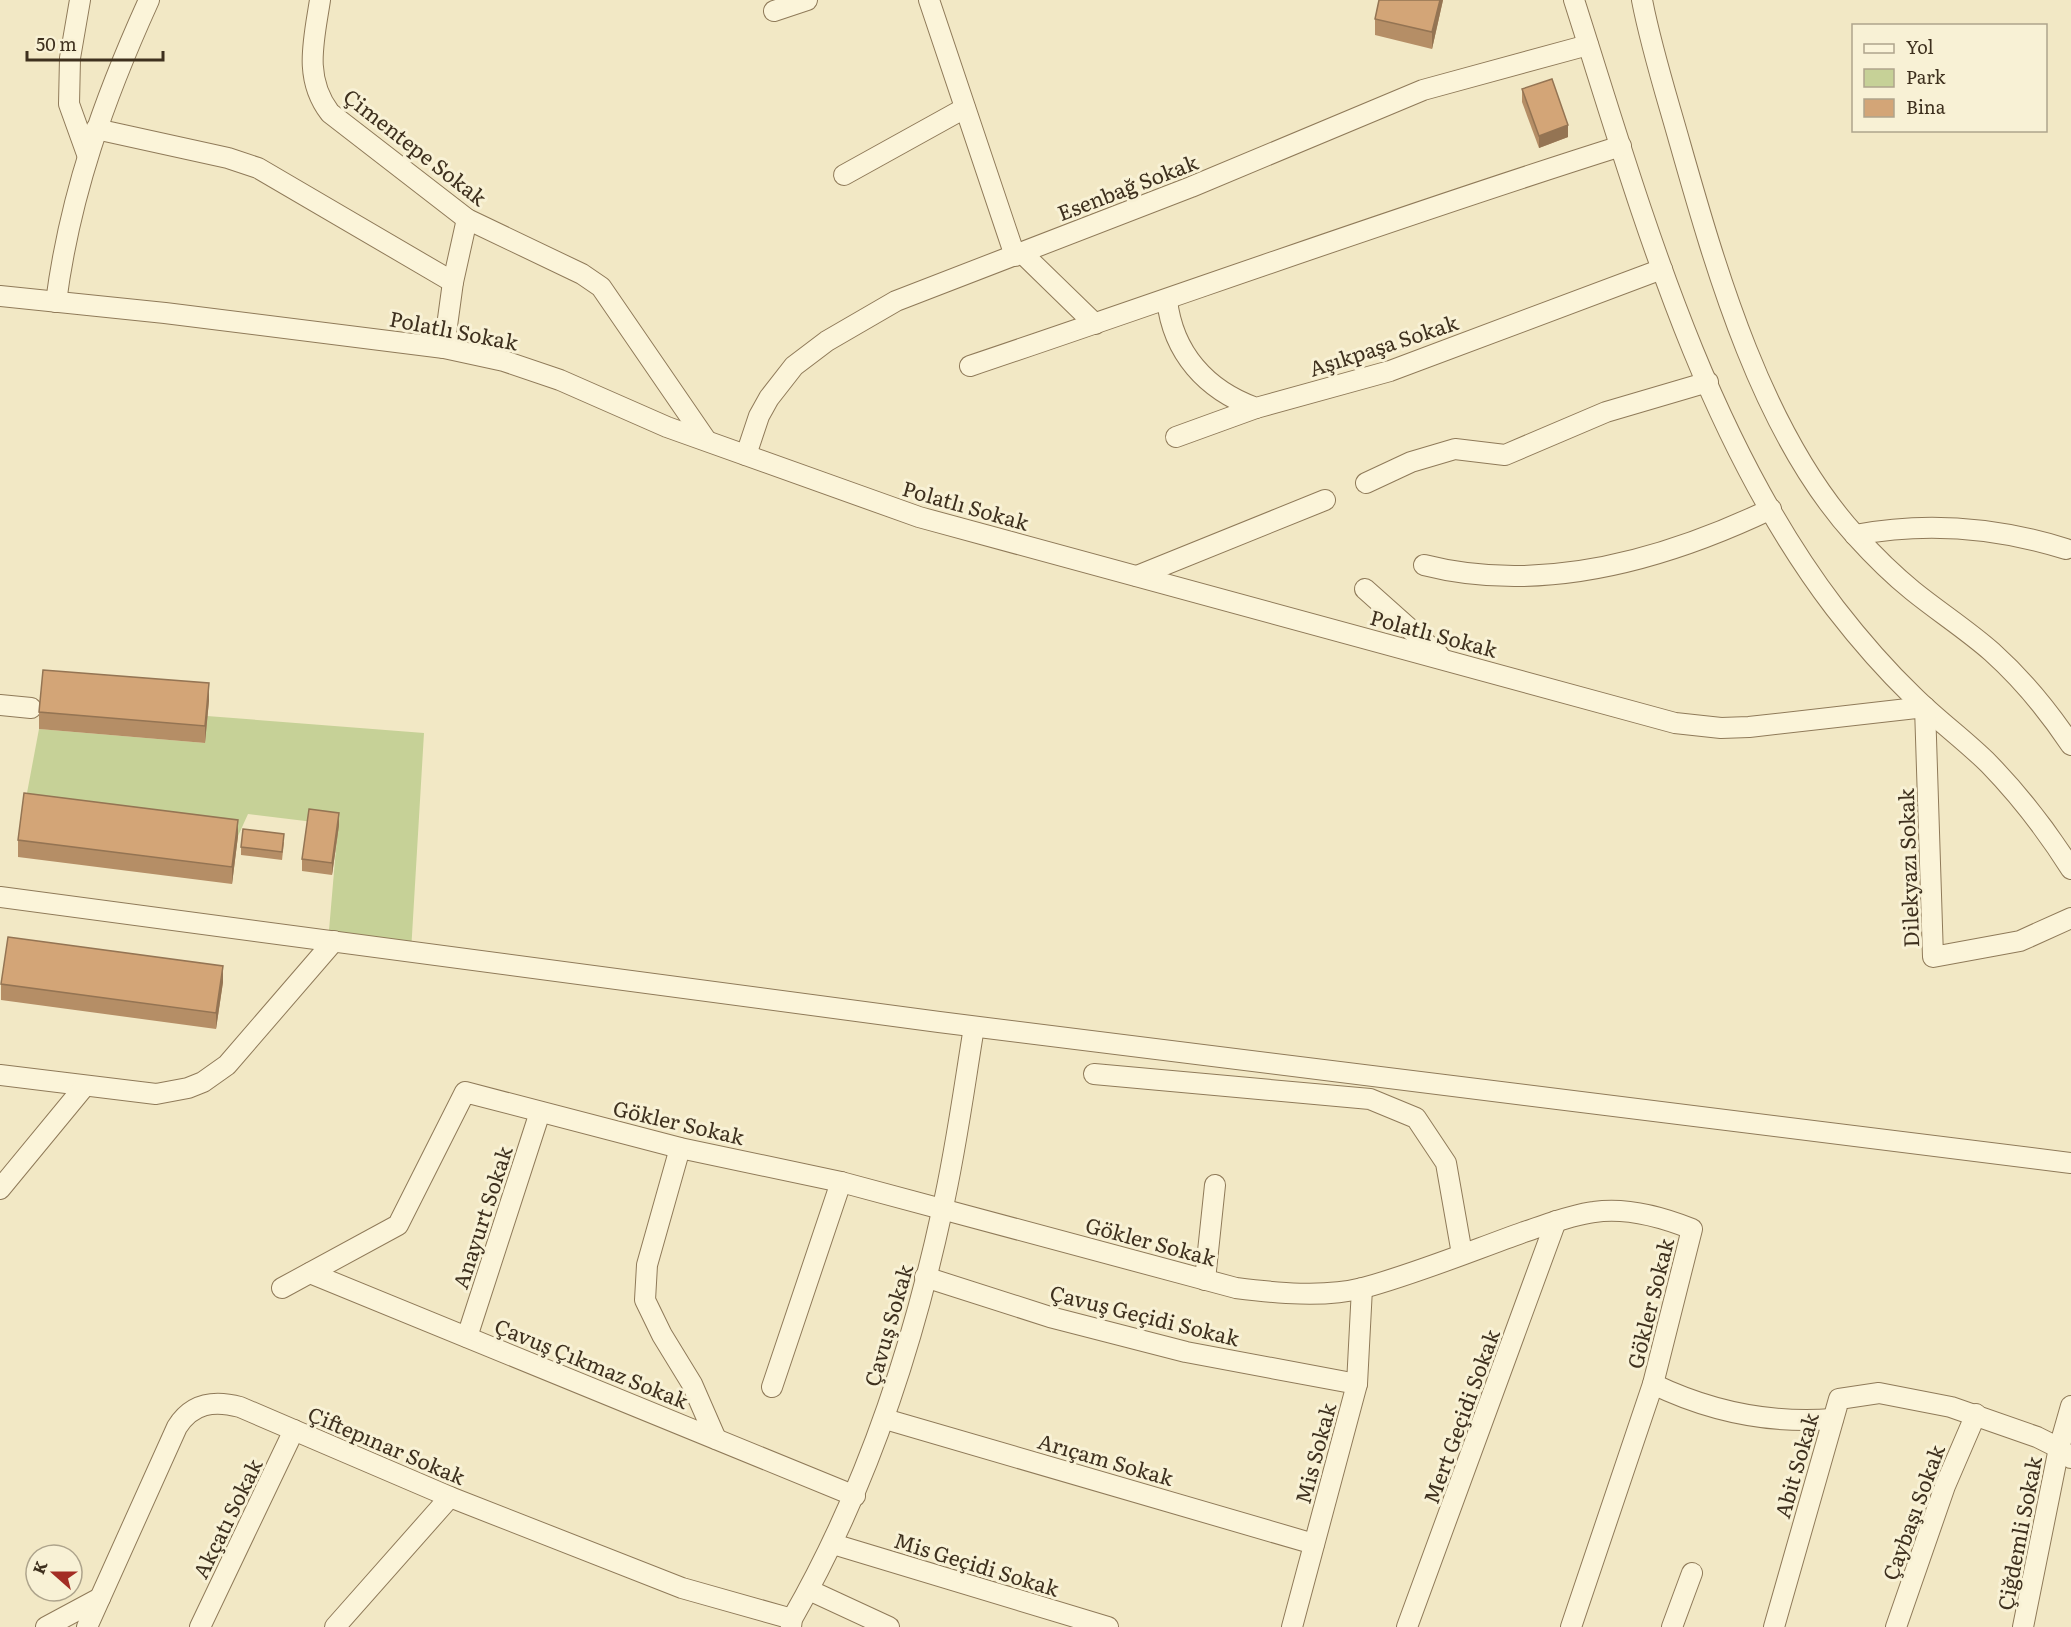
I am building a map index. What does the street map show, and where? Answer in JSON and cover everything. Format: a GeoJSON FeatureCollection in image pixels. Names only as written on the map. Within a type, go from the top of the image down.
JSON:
{"type":"FeatureCollection","features":[{"type":"Feature","properties":{"kind":"street"},"geometry":{"type":"LineString","coordinates":[[80,0],[70,58],[69,104],[87,154]]}},
{"type":"Feature","properties":{"kind":"street"},"geometry":{"type":"LineString","coordinates":[[56,302],[69,219],[87,154],[149,0]]}},
{"type":"Feature","properties":{"kind":"street","name":"Çimentepe Sokak"},"geometry":{"type":"LineString","coordinates":[[320,0],[312,64],[314,83],[323,103],[339,121],[399,164],[467,219],[582,274],[601,287],[706,440]]}},
{"type":"Feature","properties":{"kind":"street"},"geometry":{"type":"LineString","coordinates":[[774,11],[807,0]]}},
{"type":"Feature","properties":{"kind":"street"},"geometry":{"type":"LineString","coordinates":[[929,0],[1018,254],[1095,324]]}},
{"type":"Feature","properties":{"kind":"street"},"geometry":{"type":"LineString","coordinates":[[1574,0],[1662,269],[1708,382],[1771,509],[1834,608],[1881,664],[2009,786],[2071,869]]}},
{"type":"Feature","properties":{"kind":"street"},"geometry":{"type":"LineString","coordinates":[[1642,0],[1696,198],[1736,320],[1789,438],[1822,493],[1855,535],[1912,591],[1999,658],[2045,709],[2071,745]]}},
{"type":"Feature","properties":{"kind":"street","name":"Esenbağ Sokak"},"geometry":{"type":"LineString","coordinates":[[746,455],[759,416],[769,398],[794,366],[810,353],[896,302],[1191,187],[1422,90],[1588,45]]}},
{"type":"Feature","properties":{"kind":"street"},"geometry":{"type":"LineString","coordinates":[[844,175],[965,108]]}},
{"type":"Feature","properties":{"kind":"street"},"geometry":{"type":"LineString","coordinates":[[96,129],[252,165],[453,282]]}},
{"type":"Feature","properties":{"kind":"street"},"geometry":{"type":"LineString","coordinates":[[970,366],[1167,300],[1375,226],[1621,146]]}},
{"type":"Feature","properties":{"kind":"street"},"geometry":{"type":"LineString","coordinates":[[444,348],[453,282],[467,219]]}},
{"type":"Feature","properties":{"kind":"street","name":"Aşıkpaşa Sokak"},"geometry":{"type":"LineString","coordinates":[[1176,437],[1256,408],[1390,371],[1662,269]]}},
{"type":"Feature","properties":{"kind":"street","name":"Polatlı Sokak"},"geometry":{"type":"LineString","coordinates":[[0,297],[444,348],[533,370],[640,417],[919,517],[1441,658],[1653,718],[1698,726],[1749,728],[1925,707]]}},
{"type":"Feature","properties":{"kind":"street"},"geometry":{"type":"LineString","coordinates":[[1167,300],[1173,333],[1189,361],[1220,391],[1256,408]]}},
{"type":"Feature","properties":{"kind":"street"},"geometry":{"type":"LineString","coordinates":[[1366,483],[1411,462],[1455,448],[1504,455],[1586,420],[1708,382]]}},
{"type":"Feature","properties":{"kind":"street"},"geometry":{"type":"LineString","coordinates":[[1137,576],[1325,500]]}},
{"type":"Feature","properties":{"kind":"street"},"geometry":{"type":"LineString","coordinates":[[1424,565],[1490,577],[1558,574],[1666,552],[1737,526],[1771,509]]}},
{"type":"Feature","properties":{"kind":"street"},"geometry":{"type":"LineString","coordinates":[[1855,535],[1912,527],[1959,527],[2010,534],[2067,549]]}},
{"type":"Feature","properties":{"kind":"street"},"geometry":{"type":"LineString","coordinates":[[1365,589],[1441,658]]}},
{"type":"Feature","properties":{"kind":"street"},"geometry":{"type":"LineString","coordinates":[[0,705],[31,708]]}},
{"type":"Feature","properties":{"kind":"street","name":"Dilekyazı Sokak"},"geometry":{"type":"LineString","coordinates":[[1925,707],[1933,957],[2020,941],[2071,918]]}},
{"type":"Feature","properties":{"kind":"street"},"geometry":{"type":"LineString","coordinates":[[0,897],[974,1027],[2071,1163]]}},
{"type":"Feature","properties":{"kind":"street"},"geometry":{"type":"LineString","coordinates":[[0,1075],[156,1094],[173,1092],[203,1082],[226,1065],[334,941]]}},
{"type":"Feature","properties":{"kind":"street","name":"Çavuş Sokak"},"geometry":{"type":"LineString","coordinates":[[791,1623],[833,1544],[855,1496],[885,1419],[943,1210],[974,1027]]}},
{"type":"Feature","properties":{"kind":"street"},"geometry":{"type":"LineString","coordinates":[[1094,1074],[1370,1099],[1416,1118],[1446,1163],[1462,1254]]}},
{"type":"Feature","properties":{"kind":"street"},"geometry":{"type":"LineString","coordinates":[[0,1189],[84,1087]]}},
{"type":"Feature","properties":{"kind":"street","name":"Gökler Sokak"},"geometry":{"type":"LineString","coordinates":[[282,1288],[398,1225],[465,1092],[680,1148],[841,1182],[1236,1288],[1284,1293],[1362,1288],[1556,1221],[1594,1212],[1626,1212],[1659,1217],[1692,1229],[1653,1384],[1571,1627]]}},
{"type":"Feature","properties":{"kind":"street","name":"Anayurt Sokak"},"geometry":{"type":"LineString","coordinates":[[468,1337],[540,1112]]}},
{"type":"Feature","properties":{"kind":"street"},"geometry":{"type":"LineString","coordinates":[[680,1148],[647,1265],[645,1300],[662,1335],[692,1384],[716,1439]]}},
{"type":"Feature","properties":{"kind":"street"},"geometry":{"type":"LineString","coordinates":[[772,1387],[841,1182]]}},
{"type":"Feature","properties":{"kind":"street"},"geometry":{"type":"LineString","coordinates":[[1204,1280],[1215,1185]]}},
{"type":"Feature","properties":{"kind":"street","name":"Mert Geçidi Sokak"},"geometry":{"type":"LineString","coordinates":[[1407,1627],[1556,1221]]}},
{"type":"Feature","properties":{"kind":"street","name":"Çavuş Çıkmaz Sokak"},"geometry":{"type":"LineString","coordinates":[[310,1273],[855,1496]]}},
{"type":"Feature","properties":{"kind":"street","name":"Çavuş Geçidi Sokak"},"geometry":{"type":"LineString","coordinates":[[926,1277],[1050,1317],[1174,1350],[1357,1384]]}},
{"type":"Feature","properties":{"kind":"street","name":"Mis Sokak"},"geometry":{"type":"LineString","coordinates":[[1292,1627],[1357,1384],[1362,1288]]}},
{"type":"Feature","properties":{"kind":"street"},"geometry":{"type":"LineString","coordinates":[[1653,1384],[1702,1405],[1737,1414],[1781,1420],[1833,1419]]}},
{"type":"Feature","properties":{"kind":"street","name":"Abit Sokak"},"geometry":{"type":"LineString","coordinates":[[1774,1627],[1839,1399],[1866,1394],[1892,1395],[1976,1414],[2010,1425],[2065,1453]]}},
{"type":"Feature","properties":{"kind":"street","name":"Çiftepınar Sokak"},"geometry":{"type":"LineString","coordinates":[[87,1627],[177,1427],[187,1414],[201,1406],[225,1403],[450,1497],[682,1588],[791,1623]]}},
{"type":"Feature","properties":{"kind":"street","name":"Çiğdemli Sokak"},"geometry":{"type":"LineString","coordinates":[[2023,1627],[2065,1453],[2071,1406]]}},
{"type":"Feature","properties":{"kind":"street","name":"Çaybaşı Sokak"},"geometry":{"type":"LineString","coordinates":[[1896,1627],[1945,1486],[1976,1414]]}},
{"type":"Feature","properties":{"kind":"street","name":"Arıçam Sokak"},"geometry":{"type":"LineString","coordinates":[[885,1419],[1314,1544]]}},
{"type":"Feature","properties":{"kind":"street","name":"Akçatı Sokak"},"geometry":{"type":"LineString","coordinates":[[200,1627],[294,1430]]}},
{"type":"Feature","properties":{"kind":"street"},"geometry":{"type":"LineString","coordinates":[[335,1627],[450,1497]]}},
{"type":"Feature","properties":{"kind":"street","name":"Mis Geçidi Sokak"},"geometry":{"type":"LineString","coordinates":[[833,1544],[1108,1627]]}},
{"type":"Feature","properties":{"kind":"street"},"geometry":{"type":"LineString","coordinates":[[1672,1627],[1692,1573]]}},
{"type":"Feature","properties":{"kind":"street"},"geometry":{"type":"LineString","coordinates":[[809,1590],[889,1627]]}},
{"type":"Feature","properties":{"kind":"street"},"geometry":{"type":"LineString","coordinates":[[46,1627],[100,1598]]}},
{"type":"Feature","properties":{"kind":"green space"},"geometry":{"type":"Polygon","coordinates":[[[207,716],[424,733],[411,952],[328,942],[338,825],[248,814],[238,836],[24,809],[39,729],[205,743],[207,716]]]}},
{"type":"Feature","properties":{"kind":"building"},"geometry":{"type":"Polygon","coordinates":[[[1379,0],[1440,0],[1432,32],[1375,19],[1379,0]]]}},
{"type":"Feature","properties":{"kind":"building"},"geometry":{"type":"Polygon","coordinates":[[[1552,79],[1568,125],[1539,136],[1522,89],[1552,79]]]}},
{"type":"Feature","properties":{"kind":"building"},"geometry":{"type":"Polygon","coordinates":[[[43,670],[209,683],[205,726],[39,712],[43,670]]]}},
{"type":"Feature","properties":{"kind":"building"},"geometry":{"type":"Polygon","coordinates":[[[24,793],[238,820],[232,867],[18,840],[24,793]]]}},
{"type":"Feature","properties":{"kind":"building"},"geometry":{"type":"Polygon","coordinates":[[[309,809],[339,813],[332,863],[302,859],[309,809]]]}},
{"type":"Feature","properties":{"kind":"building"},"geometry":{"type":"Polygon","coordinates":[[[243,829],[284,834],[282,852],[241,847],[243,829]]]}},
{"type":"Feature","properties":{"kind":"building"},"geometry":{"type":"Polygon","coordinates":[[[8,937],[223,966],[216,1013],[1,984],[8,937]]]}}]}
